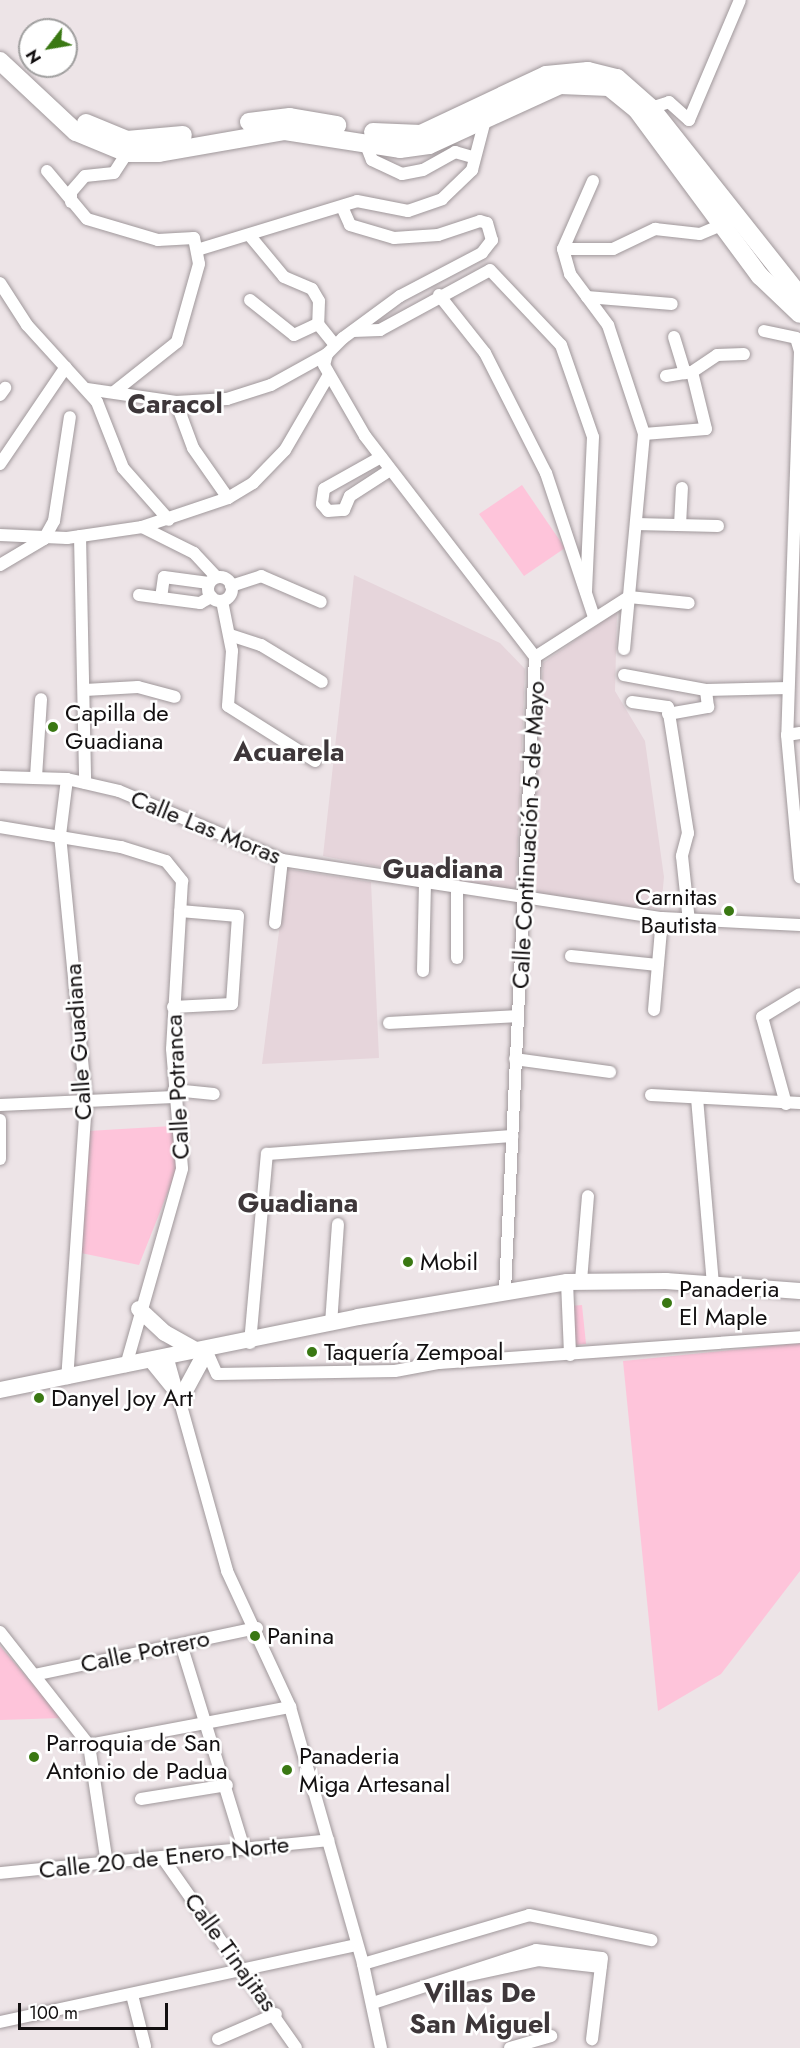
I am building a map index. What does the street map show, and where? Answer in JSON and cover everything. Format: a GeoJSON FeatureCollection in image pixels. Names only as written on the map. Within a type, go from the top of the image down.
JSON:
{"type":"FeatureCollection","features":[{"type":"Feature","properties":{"kind":"main road"},"geometry":{"type":"LineString","coordinates":[[0,47],[81,120],[127,140],[159,140],[290,117],[398,136],[421,134],[546,75],[570,71],[617,78],[651,108],[800,296]]}},
{"type":"Feature","properties":{"kind":"main road"},"geometry":{"type":"LineString","coordinates":[[0,61],[76,132],[127,153],[159,153],[285,131],[400,149],[429,145],[560,85],[609,87],[637,110],[760,276],[800,314]]}},
{"type":"Feature","properties":{"kind":"main road"},"geometry":{"type":"LineString","coordinates":[[0,1390],[205,1352],[331,1324],[505,1291],[574,1282],[713,1285],[800,1291]]}},
{"type":"Feature","properties":{"kind":"main road"},"geometry":{"type":"LineString","coordinates":[[139,1309],[165,1333],[205,1352]]}},
{"type":"Feature","properties":{"kind":"main road"},"geometry":{"type":"LineString","coordinates":[[179,1397],[205,1352]]}},
{"type":"Feature","properties":{"kind":"main road"},"geometry":{"type":"LineString","coordinates":[[161,1360],[179,1397]]}},
{"type":"Feature","properties":{"kind":"street"},"geometry":{"type":"LineString","coordinates":[[651,108],[669,102],[690,120],[740,0]]}},
{"type":"Feature","properties":{"kind":"street"},"geometry":{"type":"LineString","coordinates":[[47,171],[71,202],[97,222],[158,240],[196,244],[250,236],[343,208],[357,201],[394,210],[422,208],[454,190],[472,170],[473,158],[485,120]]}},
{"type":"Feature","properties":{"kind":"street"},"geometry":{"type":"LineString","coordinates":[[365,142],[372,160],[402,174],[423,170],[455,152],[473,158]]}},
{"type":"Feature","properties":{"kind":"street"},"geometry":{"type":"LineString","coordinates":[[71,202],[71,192],[85,176],[114,173],[127,153]]}},
{"type":"Feature","properties":{"kind":"street"},"geometry":{"type":"LineString","coordinates":[[593,181],[563,249],[570,274],[608,325],[644,434],[624,649]]}},
{"type":"Feature","properties":{"kind":"street"},"geometry":{"type":"LineString","coordinates":[[87,389],[176,402],[248,394],[331,350],[400,296],[488,248],[491,230],[480,221],[438,236],[394,238],[350,225],[343,208]]}},
{"type":"Feature","properties":{"kind":"street"},"geometry":{"type":"LineString","coordinates":[[563,249],[613,249],[655,229],[700,234],[723,224]]}},
{"type":"Feature","properties":{"kind":"street"},"geometry":{"type":"LineString","coordinates":[[0,535],[44,538],[80,536],[142,527],[169,520],[228,498],[278,459],[301,430],[328,376],[331,350],[318,324],[319,301],[312,288],[284,277],[250,236]]}},
{"type":"Feature","properties":{"kind":"street"},"geometry":{"type":"LineString","coordinates":[[114,392],[177,342],[199,264],[196,244]]}},
{"type":"Feature","properties":{"kind":"street"},"geometry":{"type":"LineString","coordinates":[[353,331],[380,330],[439,295],[494,271],[561,345],[593,438],[586,592]]}},
{"type":"Feature","properties":{"kind":"street"},"geometry":{"type":"LineString","coordinates":[[0,283],[27,325],[87,389],[100,408],[123,468],[169,520]]}},
{"type":"Feature","properties":{"kind":"street"},"geometry":{"type":"LineString","coordinates":[[439,295],[486,353],[536,453],[594,617]]}},
{"type":"Feature","properties":{"kind":"street"},"geometry":{"type":"LineString","coordinates":[[587,297],[672,304]]}},
{"type":"Feature","properties":{"kind":"street"},"geometry":{"type":"LineString","coordinates":[[250,300],[294,335],[318,324]]}},
{"type":"Feature","properties":{"kind":"street"},"geometry":{"type":"LineString","coordinates":[[764,331],[796,338],[800,351],[795,573],[788,688],[794,734],[800,877]]}},
{"type":"Feature","properties":{"kind":"street"},"geometry":{"type":"LineString","coordinates":[[644,434],[706,429],[674,337]]}},
{"type":"Feature","properties":{"kind":"street"},"geometry":{"type":"LineString","coordinates":[[666,376],[688,373],[717,355],[744,354]]}},
{"type":"Feature","properties":{"kind":"street"},"geometry":{"type":"LineString","coordinates":[[0,464],[66,367]]}},
{"type":"Feature","properties":{"kind":"street","name":"Calle Continuación 5 de Mayo"},"geometry":{"type":"LineString","coordinates":[[328,376],[390,470],[535,657],[505,1291]]}},
{"type":"Feature","properties":{"kind":"street"},"geometry":{"type":"LineString","coordinates":[[176,402],[193,448],[228,498]]}},
{"type":"Feature","properties":{"kind":"street"},"geometry":{"type":"LineString","coordinates":[[0,565],[44,538],[54,521],[70,417]]}},
{"type":"Feature","properties":{"kind":"street"},"geometry":{"type":"LineString","coordinates":[[381,457],[324,489],[322,504],[336,513],[344,510],[350,496],[390,470]]}},
{"type":"Feature","properties":{"kind":"street"},"geometry":{"type":"LineString","coordinates":[[680,525],[681,488]]}},
{"type":"Feature","properties":{"kind":"street"},"geometry":{"type":"LineString","coordinates":[[636,524],[718,526]]}},
{"type":"Feature","properties":{"kind":"street"},"geometry":{"type":"LineString","coordinates":[[142,527],[194,553],[213,580],[230,635],[228,706],[315,762]]}},
{"type":"Feature","properties":{"kind":"street"},"geometry":{"type":"LineString","coordinates":[[80,536],[85,690],[85,783]]}},
{"type":"Feature","properties":{"kind":"street"},"geometry":{"type":"LineString","coordinates":[[139,595],[200,603],[217,599],[231,586],[261,576],[321,602]]}},
{"type":"Feature","properties":{"kind":"street"},"geometry":{"type":"LineString","coordinates":[[161,598],[164,577],[213,580],[231,586]]}},
{"type":"Feature","properties":{"kind":"street"},"geometry":{"type":"LineString","coordinates":[[535,657],[628,597],[689,603]]}},
{"type":"Feature","properties":{"kind":"street"},"geometry":{"type":"LineString","coordinates":[[230,635],[261,645],[322,682]]}},
{"type":"Feature","properties":{"kind":"street"},"geometry":{"type":"LineString","coordinates":[[624,675],[678,682],[706,690],[788,688]]}},
{"type":"Feature","properties":{"kind":"street"},"geometry":{"type":"LineString","coordinates":[[85,690],[138,687],[175,697]]}},
{"type":"Feature","properties":{"kind":"street"},"geometry":{"type":"LineString","coordinates":[[633,702],[668,711],[708,706],[706,690]]}},
{"type":"Feature","properties":{"kind":"street"},"geometry":{"type":"LineString","coordinates":[[36,777],[41,699]]}},
{"type":"Feature","properties":{"kind":"street"},"geometry":{"type":"LineString","coordinates":[[668,711],[688,833],[682,856],[690,921]]}},
{"type":"Feature","properties":{"kind":"street","name":"Calle Las Moras"},"geometry":{"type":"LineString","coordinates":[[0,777],[67,779],[85,783],[181,813],[282,860],[457,890],[662,918]]}},
{"type":"Feature","properties":{"kind":"street","name":"Calle Guadiana"},"geometry":{"type":"LineString","coordinates":[[67,779],[60,835],[86,1102],[67,1378]]}},
{"type":"Feature","properties":{"kind":"street"},"geometry":{"type":"LineString","coordinates":[[0,827],[60,835]]}},
{"type":"Feature","properties":{"kind":"street","name":"Calle Potranca"},"geometry":{"type":"LineString","coordinates":[[60,835],[166,861],[179,873],[180,910],[173,1007],[174,1093],[182,1169],[139,1309],[126,1366]]}},
{"type":"Feature","properties":{"kind":"street"},"geometry":{"type":"LineString","coordinates":[[275,923],[282,860]]}},
{"type":"Feature","properties":{"kind":"street"},"geometry":{"type":"LineString","coordinates":[[423,971],[425,884]]}},
{"type":"Feature","properties":{"kind":"street"},"geometry":{"type":"LineString","coordinates":[[457,890],[457,958]]}},
{"type":"Feature","properties":{"kind":"street"},"geometry":{"type":"LineString","coordinates":[[173,1007],[232,1004],[238,916],[180,910]]}},
{"type":"Feature","properties":{"kind":"street"},"geometry":{"type":"LineString","coordinates":[[654,1010],[662,918],[800,926]]}},
{"type":"Feature","properties":{"kind":"street"},"geometry":{"type":"LineString","coordinates":[[571,956],[658,965]]}},
{"type":"Feature","properties":{"kind":"street"},"geometry":{"type":"LineString","coordinates":[[786,1104],[762,1017],[800,994]]}},
{"type":"Feature","properties":{"kind":"street"},"geometry":{"type":"LineString","coordinates":[[389,1023],[518,1016]]}},
{"type":"Feature","properties":{"kind":"street"},"geometry":{"type":"LineString","coordinates":[[516,1059],[610,1072]]}},
{"type":"Feature","properties":{"kind":"street"},"geometry":{"type":"LineString","coordinates":[[0,1105],[86,1102],[174,1093],[214,1094]]}},
{"type":"Feature","properties":{"kind":"street"},"geometry":{"type":"LineString","coordinates":[[651,1095],[800,1103]]}},
{"type":"Feature","properties":{"kind":"street"},"geometry":{"type":"LineString","coordinates":[[697,1098],[713,1285]]}},
{"type":"Feature","properties":{"kind":"street"},"geometry":{"type":"LineString","coordinates":[[0,1120],[0,1160]]}},
{"type":"Feature","properties":{"kind":"street"},"geometry":{"type":"LineString","coordinates":[[250,1343],[267,1154],[512,1136]]}},
{"type":"Feature","properties":{"kind":"street"},"geometry":{"type":"LineString","coordinates":[[570,1355],[574,1282],[588,1196]]}},
{"type":"Feature","properties":{"kind":"street"},"geometry":{"type":"LineString","coordinates":[[331,1324],[338,1224]]}},
{"type":"Feature","properties":{"kind":"street"},"geometry":{"type":"LineString","coordinates":[[205,1352],[217,1374],[395,1371],[800,1337]]}},
{"type":"Feature","properties":{"kind":"street"},"geometry":{"type":"LineString","coordinates":[[179,1397],[227,1572],[257,1628],[290,1707],[363,1965],[381,2048]]}},
{"type":"Feature","properties":{"kind":"street","name":"Calle Potrero"},"geometry":{"type":"LineString","coordinates":[[33,1674],[257,1628]]}},
{"type":"Feature","properties":{"kind":"street"},"geometry":{"type":"LineString","coordinates":[[1,1634],[89,1745],[107,1864]]}},
{"type":"Feature","properties":{"kind":"street"},"geometry":{"type":"LineString","coordinates":[[181,1644],[227,1785],[244,1849]]}},
{"type":"Feature","properties":{"kind":"street"},"geometry":{"type":"LineString","coordinates":[[89,1745],[290,1707]]}},
{"type":"Feature","properties":{"kind":"street"},"geometry":{"type":"LineString","coordinates":[[141,1800],[227,1785]]}},
{"type":"Feature","properties":{"kind":"street","name":"Calle 20 de Enero Norte"},"geometry":{"type":"LineString","coordinates":[[0,1873],[328,1840]]}},
{"type":"Feature","properties":{"kind":"street","name":"Calle Tinajitas"},"geometry":{"type":"LineString","coordinates":[[162,1857],[276,2014],[296,2048]]}},
{"type":"Feature","properties":{"kind":"street"},"geometry":{"type":"LineString","coordinates":[[363,1965],[529,1915],[651,1941]]}},
{"type":"Feature","properties":{"kind":"street"},"geometry":{"type":"LineString","coordinates":[[0,2022],[356,1945]]}},
{"type":"Feature","properties":{"kind":"street"},"geometry":{"type":"LineString","coordinates":[[373,2003],[537,1955],[602,1958],[592,2039]]}},
{"type":"Feature","properties":{"kind":"street"},"geometry":{"type":"LineString","coordinates":[[132,1995],[145,2046]]}},
{"type":"Feature","properties":{"kind":"street"},"geometry":{"type":"LineString","coordinates":[[218,2039],[276,2014]]}},
{"type":"Feature","properties":{"kind":"street"},"geometry":{"type":"LineString","coordinates":[[510,2048],[551,2036]]}},
{"type":"Feature","properties":{"kind":"shaded area"},"geometry":{"type":"Polygon","coordinates":[[[522,485],[565,548],[524,576],[479,514],[522,485]]]}},
{"type":"Feature","properties":{"kind":"shaded area"},"geometry":{"type":"Polygon","coordinates":[[[354,575],[500,643],[525,669],[516,893],[323,856],[354,575]]]}},
{"type":"Feature","properties":{"kind":"shaded area"},"geometry":{"type":"Polygon","coordinates":[[[617,611],[615,691],[645,741],[664,877],[661,909],[527,898],[543,663],[617,611]]]}},
{"type":"Feature","properties":{"kind":"shaded area"},"geometry":{"type":"Polygon","coordinates":[[[287,869],[371,882],[379,1058],[262,1064],[287,869]]]}},
{"type":"Feature","properties":{"kind":"shaded area"},"geometry":{"type":"Polygon","coordinates":[[[172,1126],[177,1169],[139,1265],[81,1253],[88,1131],[172,1126]]]}},
{"type":"Feature","properties":{"kind":"shaded area"},"geometry":{"type":"Polygon","coordinates":[[[582,1305],[586,1344],[574,1345],[570,1306],[582,1305]]]}},
{"type":"Feature","properties":{"kind":"shaded area"},"geometry":{"type":"Polygon","coordinates":[[[800,1343],[800,1571],[721,1674],[658,1711],[623,1361],[800,1343]]]}},
{"type":"Feature","properties":{"kind":"shaded area"},"geometry":{"type":"Polygon","coordinates":[[[0,1646],[62,1718],[0,1720],[0,1646]]]}},
{"type":"Feature","properties":{"kind":"place","name":"Capilla de Guadiana"},"geometry":{"type":"Point","coordinates":[53,727]}},
{"type":"Feature","properties":{"kind":"place","name":"Carnitas Bautista"},"geometry":{"type":"Point","coordinates":[729,911]}},
{"type":"Feature","properties":{"kind":"place","name":"Mobil"},"geometry":{"type":"Point","coordinates":[408,1262]}},
{"type":"Feature","properties":{"kind":"place","name":"Panaderia El Maple"},"geometry":{"type":"Point","coordinates":[667,1303]}},
{"type":"Feature","properties":{"kind":"place","name":"Taquería Zempoal"},"geometry":{"type":"Point","coordinates":[312,1352]}},
{"type":"Feature","properties":{"kind":"place","name":"Danyel Joy Art"},"geometry":{"type":"Point","coordinates":[39,1398]}},
{"type":"Feature","properties":{"kind":"place","name":"Panina"},"geometry":{"type":"Point","coordinates":[255,1636]}},
{"type":"Feature","properties":{"kind":"place","name":"Parroquia de San Antonio de Padua"},"geometry":{"type":"Point","coordinates":[34,1757]}},
{"type":"Feature","properties":{"kind":"place","name":"Panaderia Miga Artesanal"},"geometry":{"type":"Point","coordinates":[287,1770]}},
{"type":"Feature","properties":{"kind":"district","name":"Caracol"},"geometry":{"type":"Point","coordinates":[175,404]}},
{"type":"Feature","properties":{"kind":"district","name":"Acuarela"},"geometry":{"type":"Point","coordinates":[289,752]}},
{"type":"Feature","properties":{"kind":"district","name":"Guadiana"},"geometry":{"type":"Point","coordinates":[443,869]}},
{"type":"Feature","properties":{"kind":"district","name":"Guadiana"},"geometry":{"type":"Point","coordinates":[298,1203]}},
{"type":"Feature","properties":{"kind":"district","name":"Villas De San Miguel"},"geometry":{"type":"Point","coordinates":[480,2008]}}]}
